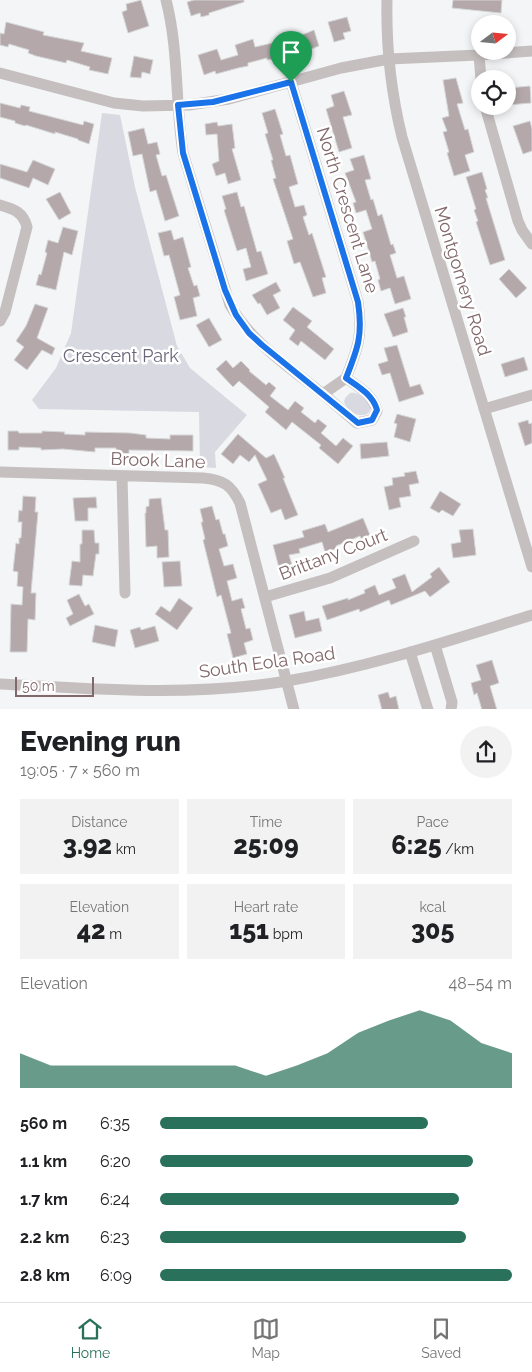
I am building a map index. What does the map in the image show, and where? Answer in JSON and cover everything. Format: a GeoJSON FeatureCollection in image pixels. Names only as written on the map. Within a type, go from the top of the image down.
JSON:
{"type":"FeatureCollection","features":[{"type":"Feature","properties":{"kind":"street"},"geometry":{"type":"LineString","coordinates":[[166,0],[172,24],[183,153],[230,305],[242,324],[262,345],[358,423],[372,420],[377,410],[375,402],[369,395],[346,378],[323,394]]}},
{"type":"Feature","properties":{"kind":"street","name":"Montgomery Road"},"geometry":{"type":"LineString","coordinates":[[387,0],[387,32],[392,89],[402,137],[532,567]]}},
{"type":"Feature","properties":{"kind":"street"},"geometry":{"type":"LineString","coordinates":[[516,53],[532,51]]}},
{"type":"Feature","properties":{"kind":"street"},"geometry":{"type":"LineString","coordinates":[[0,73],[114,102],[143,106],[178,105],[213,102],[341,68],[389,60],[471,56]]}},
{"type":"Feature","properties":{"kind":"street","name":"North Crescent Lane"},"geometry":{"type":"LineString","coordinates":[[291,82],[358,302],[360,341],[346,378]]}},
{"type":"Feature","properties":{"kind":"street"},"geometry":{"type":"LineString","coordinates":[[488,115],[518,221],[524,234],[532,244]]}},
{"type":"Feature","properties":{"kind":"street"},"geometry":{"type":"LineString","coordinates":[[0,205],[17,210],[22,215],[27,227],[5,312],[0,322]]}},
{"type":"Feature","properties":{"kind":"street"},"geometry":{"type":"LineString","coordinates":[[484,409],[532,395]]}},
{"type":"Feature","properties":{"kind":"street","name":"Brook Lane"},"geometry":{"type":"LineString","coordinates":[[0,472],[216,479],[230,487],[240,503],[294,709]]}},
{"type":"Feature","properties":{"kind":"street"},"geometry":{"type":"LineString","coordinates":[[122,476],[125,593]]}},
{"type":"Feature","properties":{"kind":"street","name":"Brittany Court"},"geometry":{"type":"LineString","coordinates":[[265,597],[330,578],[414,541]]}},
{"type":"Feature","properties":{"kind":"street","name":"South Eola Road"},"geometry":{"type":"LineString","coordinates":[[0,684],[157,691],[239,687],[286,681],[348,669],[532,615]]}},
{"type":"Feature","properties":{"kind":"street"},"geometry":{"type":"LineString","coordinates":[[435,645],[452,702],[451,709]]}},
{"type":"Feature","properties":{"kind":"street"},"geometry":{"type":"LineString","coordinates":[[410,652],[428,709]]}},
{"type":"Feature","properties":{"kind":"green space","name":"Crescent Park"},"geometry":{"type":"Polygon","coordinates":[[[102,113],[120,115],[135,187],[177,346],[190,368],[247,415],[215,452],[216,468],[200,467],[199,412],[39,409],[32,400],[56,368],[71,333],[102,113]]]}},
{"type":"Feature","properties":{"kind":"green space"},"geometry":{"type":"Polygon","coordinates":[[[350,393],[358,394],[364,399],[369,405],[368,413],[359,415],[348,409],[344,402],[350,393]]]}},
{"type":"Feature","properties":{"kind":"building"},"geometry":{"type":"Polygon","coordinates":[[[141,0],[149,26],[128,33],[122,12],[127,10],[126,4],[141,0]]]}},
{"type":"Feature","properties":{"kind":"building"},"geometry":{"type":"Polygon","coordinates":[[[194,0],[244,0],[244,2],[201,17],[200,13],[191,16],[187,2],[194,0]]]}},
{"type":"Feature","properties":{"kind":"building"},"geometry":{"type":"Polygon","coordinates":[[[453,0],[502,0],[501,13],[452,8],[453,0]]]}},
{"type":"Feature","properties":{"kind":"building"},"geometry":{"type":"Polygon","coordinates":[[[347,17],[351,31],[343,33],[345,39],[334,42],[328,22],[347,17]]]}},
{"type":"Feature","properties":{"kind":"building"},"geometry":{"type":"Polygon","coordinates":[[[6,22],[44,32],[43,35],[84,43],[81,51],[112,58],[108,74],[89,70],[90,67],[67,60],[66,63],[36,56],[28,53],[29,50],[9,44],[8,47],[0,45],[0,33],[4,34],[6,22]]]}},
{"type":"Feature","properties":{"kind":"building"},"geometry":{"type":"Polygon","coordinates":[[[314,30],[319,46],[301,53],[297,37],[314,30]]]}},
{"type":"Feature","properties":{"kind":"building"},"geometry":{"type":"Polygon","coordinates":[[[253,39],[255,47],[281,41],[286,57],[267,60],[267,58],[248,63],[248,66],[216,74],[215,71],[204,75],[198,55],[217,49],[221,60],[238,55],[235,45],[253,39]]]}},
{"type":"Feature","properties":{"kind":"building"},"geometry":{"type":"Polygon","coordinates":[[[134,56],[153,60],[150,74],[142,72],[141,78],[130,77],[134,56]]]}},
{"type":"Feature","properties":{"kind":"building"},"geometry":{"type":"Polygon","coordinates":[[[456,78],[463,103],[457,104],[465,130],[468,129],[474,152],[465,155],[470,171],[454,176],[443,132],[447,131],[442,118],[449,116],[443,80],[456,78]]]}},
{"type":"Feature","properties":{"kind":"building"},"geometry":{"type":"Polygon","coordinates":[[[530,86],[531,103],[516,104],[516,87],[530,86]]]}},
{"type":"Feature","properties":{"kind":"building"},"geometry":{"type":"Polygon","coordinates":[[[344,91],[352,115],[343,117],[352,148],[339,152],[326,109],[334,106],[331,95],[344,91]]]}},
{"type":"Feature","properties":{"kind":"building"},"geometry":{"type":"Polygon","coordinates":[[[0,103],[20,108],[21,105],[30,107],[29,111],[83,125],[84,121],[94,124],[89,144],[55,132],[55,134],[25,126],[0,117],[0,103]]]}},
{"type":"Feature","properties":{"kind":"building"},"geometry":{"type":"Polygon","coordinates":[[[275,109],[283,134],[280,135],[286,156],[290,155],[298,184],[289,187],[295,207],[304,205],[307,215],[303,217],[309,235],[312,233],[326,277],[322,278],[326,293],[313,297],[300,262],[294,264],[287,241],[293,239],[273,179],[276,178],[271,160],[273,160],[265,134],[268,133],[262,113],[275,109]]]}},
{"type":"Feature","properties":{"kind":"building"},"geometry":{"type":"Polygon","coordinates":[[[530,121],[532,151],[523,154],[513,126],[530,121]]]}},
{"type":"Feature","properties":{"kind":"building"},"geometry":{"type":"Polygon","coordinates":[[[217,122],[218,126],[232,124],[235,148],[232,149],[241,180],[228,184],[225,173],[216,176],[212,164],[219,161],[217,134],[206,135],[205,124],[217,122]]]}},
{"type":"Feature","properties":{"kind":"building"},"geometry":{"type":"Polygon","coordinates":[[[144,128],[148,144],[157,142],[160,154],[156,155],[162,176],[166,175],[179,216],[165,221],[156,190],[150,192],[142,154],[133,156],[128,132],[144,128]]]}},
{"type":"Feature","properties":{"kind":"building"},"geometry":{"type":"Polygon","coordinates":[[[364,155],[371,179],[365,180],[371,200],[373,199],[378,216],[382,214],[391,245],[393,244],[396,253],[390,255],[397,278],[404,276],[411,299],[395,304],[390,288],[381,291],[375,261],[372,262],[363,232],[372,229],[366,210],[356,213],[353,203],[356,202],[345,173],[354,170],[350,159],[364,155]]]}},
{"type":"Feature","properties":{"kind":"building"},"geometry":{"type":"Polygon","coordinates":[[[33,160],[55,169],[48,185],[33,178],[29,188],[0,178],[0,164],[27,172],[33,160]]]}},
{"type":"Feature","properties":{"kind":"building"},"geometry":{"type":"Polygon","coordinates":[[[482,172],[487,189],[485,190],[488,198],[486,198],[505,260],[490,265],[476,222],[478,221],[474,210],[476,209],[466,177],[482,172]]]}},
{"type":"Feature","properties":{"kind":"building"},"geometry":{"type":"Polygon","coordinates":[[[60,192],[71,213],[59,220],[46,199],[60,192]]]}},
{"type":"Feature","properties":{"kind":"building"},"geometry":{"type":"Polygon","coordinates":[[[237,192],[241,207],[244,206],[257,252],[261,251],[268,274],[246,281],[243,269],[251,267],[246,248],[237,251],[224,210],[226,209],[222,196],[237,192]]]}},
{"type":"Feature","properties":{"kind":"building"},"geometry":{"type":"Polygon","coordinates":[[[63,227],[78,231],[72,255],[64,252],[56,290],[36,285],[47,253],[45,252],[48,240],[58,243],[63,227]]]}},
{"type":"Feature","properties":{"kind":"building"},"geometry":{"type":"Polygon","coordinates":[[[171,230],[174,240],[183,237],[191,267],[188,268],[194,286],[197,285],[200,296],[193,298],[197,316],[180,320],[174,297],[180,295],[169,255],[164,256],[158,233],[171,230]]]}},
{"type":"Feature","properties":{"kind":"building"},"geometry":{"type":"Polygon","coordinates":[[[509,269],[527,288],[516,298],[499,279],[509,269]]]}},
{"type":"Feature","properties":{"kind":"building"},"geometry":{"type":"Polygon","coordinates":[[[276,282],[281,291],[273,295],[280,308],[267,315],[260,303],[258,304],[252,295],[276,282]]]}},
{"type":"Feature","properties":{"kind":"building"},"geometry":{"type":"Polygon","coordinates":[[[35,304],[48,308],[37,338],[55,348],[52,355],[42,350],[27,370],[14,360],[24,347],[16,341],[26,326],[35,304]]]}},
{"type":"Feature","properties":{"kind":"building"},"geometry":{"type":"Polygon","coordinates":[[[293,307],[312,321],[307,327],[334,349],[325,360],[301,341],[298,346],[289,339],[295,330],[283,320],[293,307]]]}},
{"type":"Feature","properties":{"kind":"building"},"geometry":{"type":"Polygon","coordinates":[[[403,308],[408,332],[393,337],[384,314],[403,308]]]}},
{"type":"Feature","properties":{"kind":"building"},"geometry":{"type":"Polygon","coordinates":[[[209,318],[222,340],[209,347],[196,325],[209,318]]]}},
{"type":"Feature","properties":{"kind":"building"},"geometry":{"type":"Polygon","coordinates":[[[397,345],[410,387],[420,384],[424,394],[399,402],[390,373],[382,375],[378,364],[388,361],[384,348],[397,345]]]}},
{"type":"Feature","properties":{"kind":"building"},"geometry":{"type":"Polygon","coordinates":[[[524,357],[528,370],[505,377],[501,364],[524,357]]]}},
{"type":"Feature","properties":{"kind":"building"},"geometry":{"type":"Polygon","coordinates":[[[226,360],[233,368],[241,361],[249,371],[266,385],[269,382],[276,388],[270,396],[288,410],[295,401],[304,408],[301,412],[315,423],[318,419],[327,426],[321,433],[336,446],[343,438],[353,446],[338,464],[319,448],[321,445],[292,422],[286,430],[265,412],[269,407],[239,381],[233,387],[216,369],[226,360]]]}},
{"type":"Feature","properties":{"kind":"building"},"geometry":{"type":"Polygon","coordinates":[[[397,414],[416,419],[410,442],[394,437],[397,424],[394,423],[397,414]]]}},
{"type":"Feature","properties":{"kind":"building"},"geometry":{"type":"Polygon","coordinates":[[[528,420],[529,424],[532,423],[532,443],[525,446],[518,423],[528,420]]]}},
{"type":"Feature","properties":{"kind":"building"},"geometry":{"type":"Polygon","coordinates":[[[8,431],[18,431],[19,433],[65,432],[64,434],[85,435],[85,432],[130,433],[146,435],[146,438],[170,439],[170,435],[193,435],[193,451],[129,450],[129,454],[116,453],[116,448],[95,448],[95,452],[63,449],[41,450],[41,448],[19,447],[19,450],[8,450],[8,431]]]}},
{"type":"Feature","properties":{"kind":"building"},"geometry":{"type":"Polygon","coordinates":[[[238,434],[266,458],[274,454],[298,515],[285,520],[281,509],[271,513],[258,484],[267,480],[255,455],[249,462],[240,455],[233,464],[221,454],[238,434]]]}},
{"type":"Feature","properties":{"kind":"building"},"geometry":{"type":"Polygon","coordinates":[[[387,442],[389,456],[361,459],[360,444],[387,442]]]}},
{"type":"Feature","properties":{"kind":"building"},"geometry":{"type":"Polygon","coordinates":[[[416,471],[419,483],[409,485],[411,496],[399,498],[401,507],[389,510],[384,487],[393,485],[392,478],[405,476],[404,473],[416,471]]]}},
{"type":"Feature","properties":{"kind":"building"},"geometry":{"type":"Polygon","coordinates":[[[440,491],[461,504],[453,516],[442,510],[439,513],[430,508],[440,491]]]}},
{"type":"Feature","properties":{"kind":"building"},"geometry":{"type":"Polygon","coordinates":[[[23,496],[36,497],[35,512],[38,512],[31,593],[36,593],[35,620],[28,619],[27,652],[10,652],[11,604],[22,605],[23,587],[17,586],[18,572],[13,571],[16,543],[19,544],[19,538],[21,538],[22,522],[18,522],[19,510],[22,511],[23,496]]]}},
{"type":"Feature","properties":{"kind":"building"},"geometry":{"type":"Polygon","coordinates":[[[96,497],[97,508],[88,508],[88,521],[75,521],[73,498],[96,497]]]}},
{"type":"Feature","properties":{"kind":"building"},"geometry":{"type":"Polygon","coordinates":[[[161,498],[165,530],[168,530],[169,557],[157,558],[157,546],[146,547],[145,513],[146,507],[149,506],[149,499],[161,498]]]}},
{"type":"Feature","properties":{"kind":"building"},"geometry":{"type":"Polygon","coordinates":[[[212,506],[216,520],[219,519],[223,534],[225,534],[228,546],[219,549],[224,566],[233,564],[237,578],[227,581],[232,601],[242,598],[245,608],[241,609],[246,629],[250,628],[253,640],[244,643],[247,654],[233,658],[227,634],[231,633],[221,595],[217,597],[203,540],[205,539],[200,509],[212,506]]]}},
{"type":"Feature","properties":{"kind":"building"},"geometry":{"type":"Polygon","coordinates":[[[363,518],[370,535],[361,539],[360,536],[336,546],[337,549],[325,552],[322,542],[299,549],[300,553],[289,555],[292,565],[279,568],[273,545],[304,537],[302,531],[325,524],[328,532],[363,518]]]}},
{"type":"Feature","properties":{"kind":"building"},"geometry":{"type":"Polygon","coordinates":[[[473,529],[476,555],[453,558],[451,544],[461,542],[459,530],[473,529]]]}},
{"type":"Feature","properties":{"kind":"building"},"geometry":{"type":"Polygon","coordinates":[[[82,530],[94,530],[95,543],[99,543],[99,554],[96,554],[93,576],[83,575],[82,586],[69,585],[72,561],[80,562],[82,530]]]}},
{"type":"Feature","properties":{"kind":"building"},"geometry":{"type":"Polygon","coordinates":[[[180,561],[182,586],[164,587],[162,562],[180,561]]]}},
{"type":"Feature","properties":{"kind":"building"},"geometry":{"type":"Polygon","coordinates":[[[439,567],[450,582],[430,597],[425,591],[391,605],[389,600],[360,612],[359,609],[327,620],[322,606],[348,598],[348,600],[365,593],[364,590],[375,585],[379,595],[396,588],[392,579],[405,574],[412,592],[432,577],[430,574],[439,567]]]}},
{"type":"Feature","properties":{"kind":"building"},"geometry":{"type":"Polygon","coordinates":[[[79,594],[85,606],[89,604],[94,614],[70,626],[66,618],[73,614],[67,600],[79,594]]]}},
{"type":"Feature","properties":{"kind":"building"},"geometry":{"type":"Polygon","coordinates":[[[179,598],[193,608],[177,630],[155,614],[161,606],[170,612],[179,598]]]}},
{"type":"Feature","properties":{"kind":"building"},"geometry":{"type":"Polygon","coordinates":[[[304,611],[306,621],[319,618],[322,631],[295,638],[289,615],[304,611]]]}},
{"type":"Feature","properties":{"kind":"building"},"geometry":{"type":"Polygon","coordinates":[[[95,625],[118,630],[115,647],[92,642],[95,625]]]}},
{"type":"Feature","properties":{"kind":"building"},"geometry":{"type":"Polygon","coordinates":[[[155,626],[159,641],[135,648],[130,630],[140,627],[141,630],[155,626]]]}},
{"type":"Feature","properties":{"kind":"building"},"geometry":{"type":"Polygon","coordinates":[[[492,660],[499,683],[490,686],[497,709],[482,709],[477,693],[474,695],[471,683],[481,680],[476,665],[492,660]]]}},
{"type":"Feature","properties":{"kind":"building"},"geometry":{"type":"Polygon","coordinates":[[[388,692],[390,698],[396,696],[399,709],[382,709],[378,695],[388,692]]]}},
{"type":"Feature","properties":{"kind":"route"},"geometry":{"type":"LineString","coordinates":[[291,82],[358,302],[361,331],[360,341],[346,378],[369,395],[375,402],[377,410],[372,420],[364,422],[358,423],[262,345],[242,324],[230,305],[183,153],[178,105],[229,99],[291,82]]}}]}
